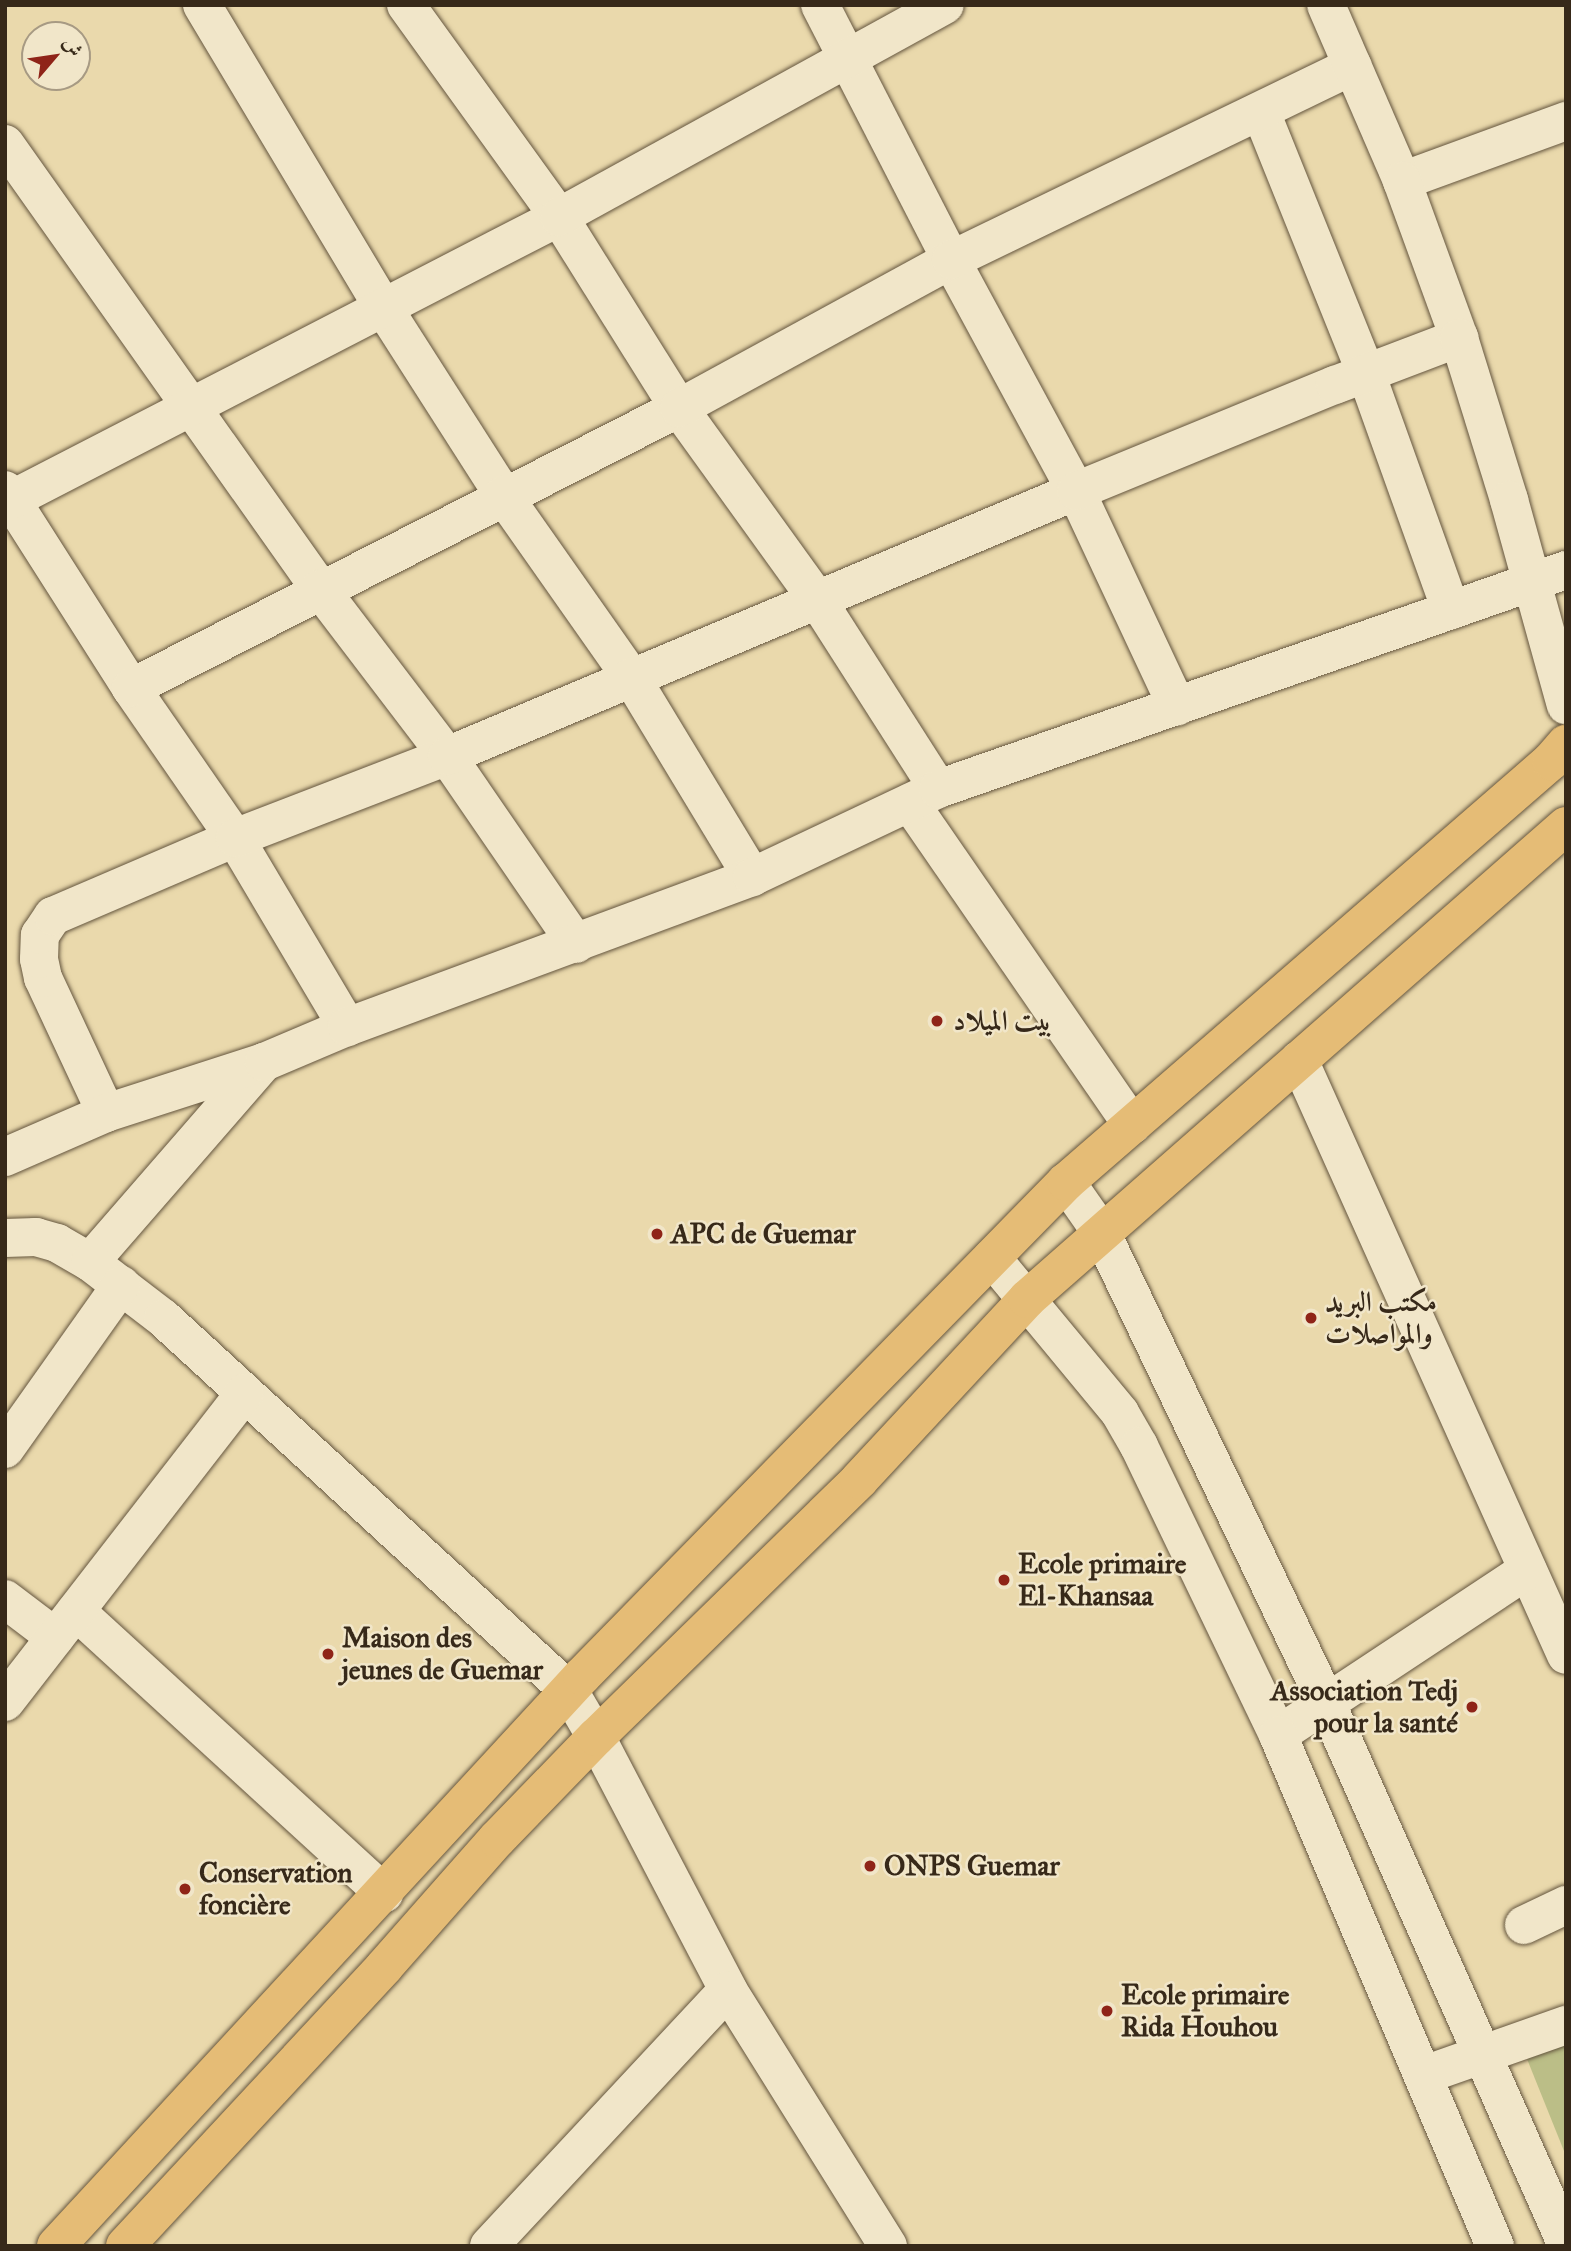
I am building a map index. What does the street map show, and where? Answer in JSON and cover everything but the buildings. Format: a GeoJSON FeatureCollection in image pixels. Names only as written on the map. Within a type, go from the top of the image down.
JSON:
{"type":"FeatureCollection","features":[{"type":"Feature","properties":{"kind":"highway"},"geometry":{"type":"LineString","coordinates":[[56,2246],[569,1691],[1066,1182],[1551,761],[1566,744]]}},
{"type":"Feature","properties":{"kind":"highway"},"geometry":{"type":"LineString","coordinates":[[125,2246],[384,1967],[497,1839],[596,1737],[859,1480],[1027,1298],[1566,826]]}},
{"type":"Feature","properties":{"kind":"street"},"geometry":{"type":"LineString","coordinates":[[202,5],[383,307],[503,495],[631,677],[752,877]]}},
{"type":"Feature","properties":{"kind":"street"},"geometry":{"type":"LineString","coordinates":[[406,5],[559,217],[679,408],[818,601],[924,796],[1132,1125]]}},
{"type":"Feature","properties":{"kind":"street"},"geometry":{"type":"LineString","coordinates":[[820,5],[951,260],[1076,491],[1177,707]]}},
{"type":"Feature","properties":{"kind":"street"},"geometry":{"type":"LineString","coordinates":[[347,1027],[235,838],[131,688],[8,497],[190,407],[559,217],[944,5]]}},
{"type":"Feature","properties":{"kind":"street"},"geometry":{"type":"LineString","coordinates":[[1326,5],[1402,181],[1459,338],[1505,488],[1566,705]]}},
{"type":"Feature","properties":{"kind":"street"},"geometry":{"type":"LineString","coordinates":[[131,688],[503,495],[679,408],[951,260],[1353,66]]}},
{"type":"Feature","properties":{"kind":"street"},"geometry":{"type":"LineString","coordinates":[[1261,112],[1366,373],[1451,610]]}},
{"type":"Feature","properties":{"kind":"street"},"geometry":{"type":"LineString","coordinates":[[1402,181],[1566,121]]}},
{"type":"Feature","properties":{"kind":"street"},"geometry":{"type":"LineString","coordinates":[[5,144],[320,589],[447,756],[576,944]]}},
{"type":"Feature","properties":{"kind":"street"},"geometry":{"type":"LineString","coordinates":[[106,1113],[43,978],[39,959],[40,934],[53,916],[235,838],[447,756],[1076,491],[1459,338]]}},
{"type":"Feature","properties":{"kind":"street"},"geometry":{"type":"LineString","coordinates":[[5,1157],[106,1113],[264,1062],[347,1027],[752,877],[924,796],[1566,570]]}},
{"type":"Feature","properties":{"kind":"street"},"geometry":{"type":"LineString","coordinates":[[1299,1060],[1566,1655]]}},
{"type":"Feature","properties":{"kind":"street"},"geometry":{"type":"LineString","coordinates":[[90,1262],[264,1062]]}},
{"type":"Feature","properties":{"kind":"street"},"geometry":{"type":"LineString","coordinates":[[1066,1182],[1101,1232],[1326,1702],[1566,2243]]}},
{"type":"Feature","properties":{"kind":"street"},"geometry":{"type":"LineString","coordinates":[[5,1238],[36,1237],[57,1243],[90,1262],[163,1318],[569,1691],[596,1737],[727,1990],[888,2246]]}},
{"type":"Feature","properties":{"kind":"street"},"geometry":{"type":"LineString","coordinates":[[992,1258],[1120,1413],[1139,1446],[1278,1735],[1495,2246]]}},
{"type":"Feature","properties":{"kind":"street"},"geometry":{"type":"LineString","coordinates":[[5,1449],[121,1285]]}},
{"type":"Feature","properties":{"kind":"street"},"geometry":{"type":"LineString","coordinates":[[5,1702],[245,1393]]}},
{"type":"Feature","properties":{"kind":"street"},"geometry":{"type":"LineString","coordinates":[[1139,1446],[1192,1418]]}},
{"type":"Feature","properties":{"kind":"street"},"geometry":{"type":"LineString","coordinates":[[1278,1735],[1527,1570]]}},
{"type":"Feature","properties":{"kind":"street"},"geometry":{"type":"LineString","coordinates":[[5,1599],[65,1624],[384,1893]]}},
{"type":"Feature","properties":{"kind":"street"},"geometry":{"type":"LineString","coordinates":[[1524,1925],[1566,1905]]}},
{"type":"Feature","properties":{"kind":"street"},"geometry":{"type":"LineString","coordinates":[[489,2246],[727,1990]]}},
{"type":"Feature","properties":{"kind":"street"},"geometry":{"type":"LineString","coordinates":[[1424,2075],[1566,2025]]}},
{"type":"Feature","properties":{"kind":"green space"},"geometry":{"type":"Polygon","coordinates":[[[1566,2033],[1566,2156],[1523,2049],[1566,2033]]]}},
{"type":"Feature","properties":{"kind":"place","name":"بيت الميلاد"},"geometry":{"type":"Point","coordinates":[937,1021]}},
{"type":"Feature","properties":{"kind":"place","name":"APC de Guemar"},"geometry":{"type":"Point","coordinates":[657,1234]}},
{"type":"Feature","properties":{"kind":"place","name":"مكتب البريد والمواصلات"},"geometry":{"type":"Point","coordinates":[1311,1318]}},
{"type":"Feature","properties":{"kind":"place","name":"Ecole primaire El-Khansaa"},"geometry":{"type":"Point","coordinates":[1004,1580]}},
{"type":"Feature","properties":{"kind":"place","name":"Maison des jeunes de Guemar"},"geometry":{"type":"Point","coordinates":[328,1654]}},
{"type":"Feature","properties":{"kind":"place","name":"Association Tedj pour la santé"},"geometry":{"type":"Point","coordinates":[1472,1707]}},
{"type":"Feature","properties":{"kind":"place","name":"ONPS Guemar"},"geometry":{"type":"Point","coordinates":[870,1866]}},
{"type":"Feature","properties":{"kind":"place","name":"Conservation foncière"},"geometry":{"type":"Point","coordinates":[185,1889]}},
{"type":"Feature","properties":{"kind":"place","name":"Ecole primaire Rida Houhou"},"geometry":{"type":"Point","coordinates":[1107,2011]}}]}
